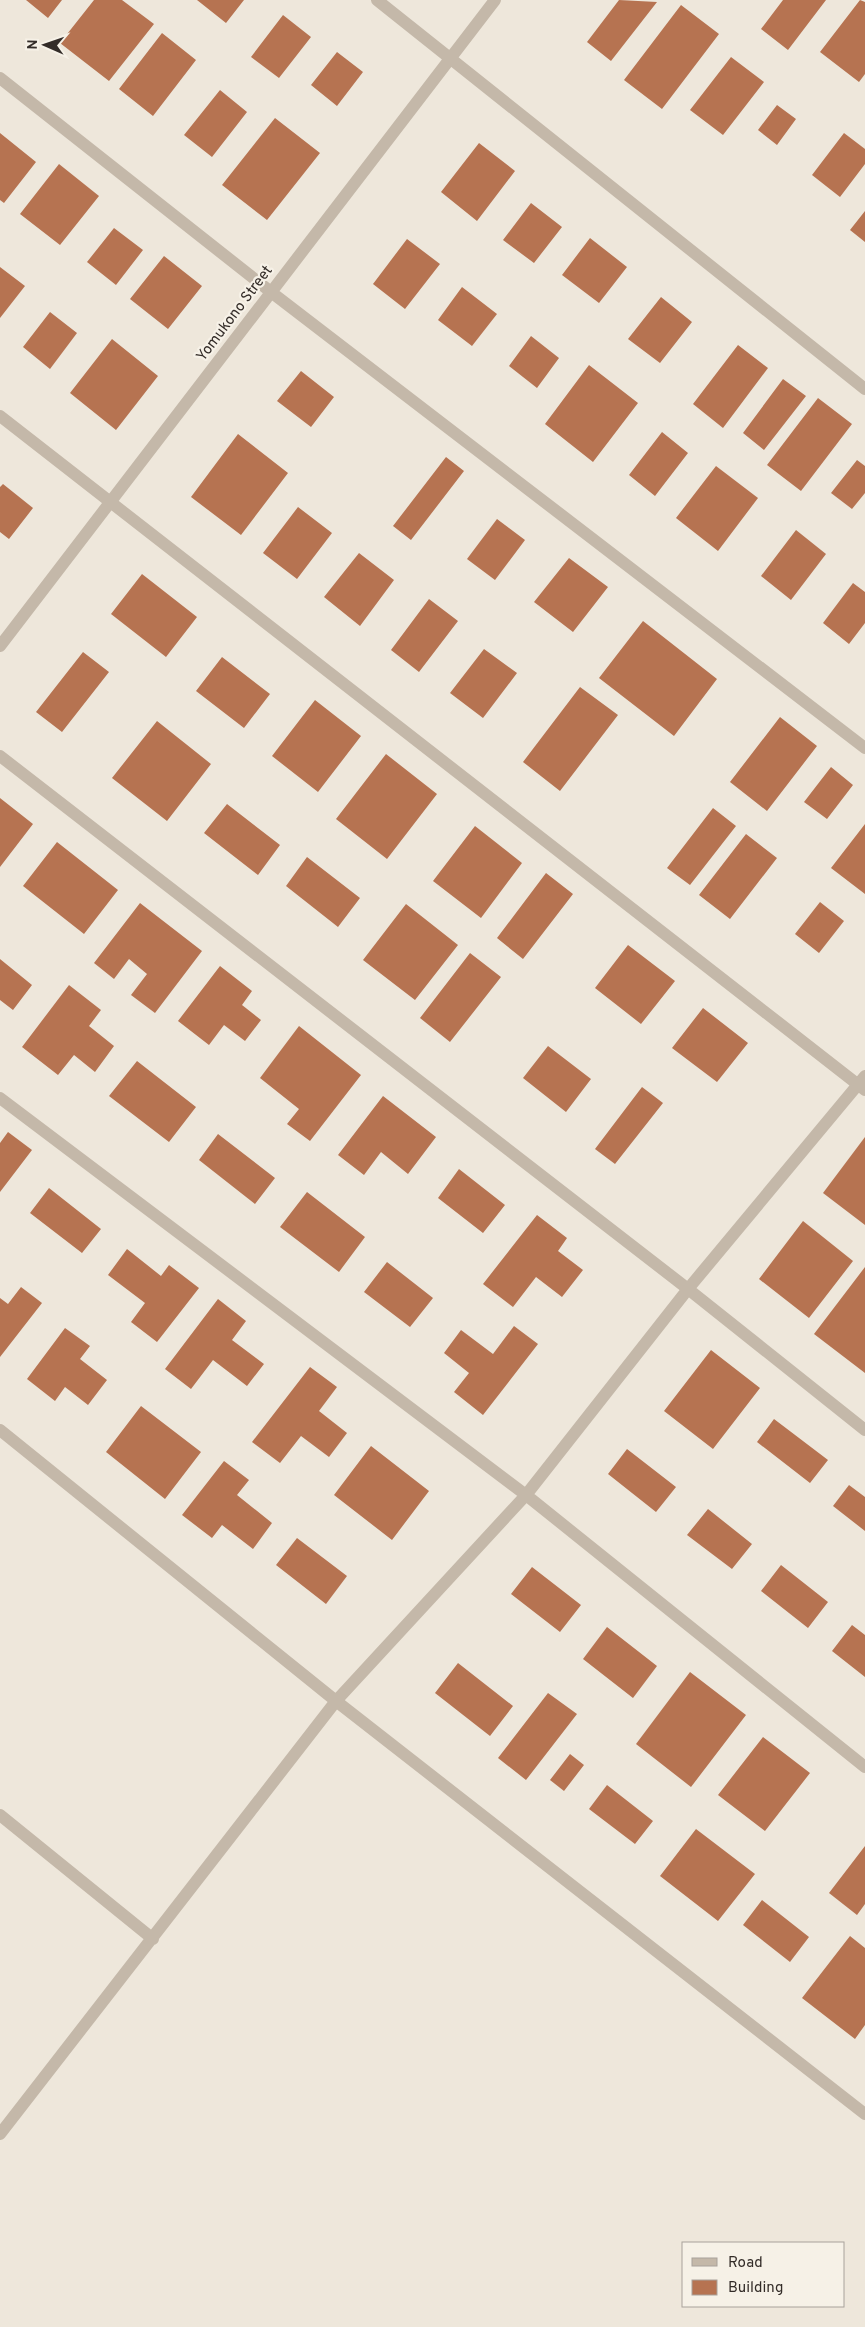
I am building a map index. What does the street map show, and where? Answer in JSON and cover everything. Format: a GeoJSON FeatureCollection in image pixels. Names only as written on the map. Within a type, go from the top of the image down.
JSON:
{"type":"FeatureCollection","features":[{"type":"Feature","properties":{"kind":"street"},"geometry":{"type":"LineString","coordinates":[[377,0],[865,389]]}},
{"type":"Feature","properties":{"kind":"street","name":"Yomukono Street"},"geometry":{"type":"LineString","coordinates":[[0,646],[495,0]]}},
{"type":"Feature","properties":{"kind":"street"},"geometry":{"type":"LineString","coordinates":[[0,78],[271,292],[865,748]]}},
{"type":"Feature","properties":{"kind":"street"},"geometry":{"type":"LineString","coordinates":[[0,416],[863,1084],[688,1290],[526,1495],[336,1701],[0,2134]]}},
{"type":"Feature","properties":{"kind":"street"},"geometry":{"type":"LineString","coordinates":[[0,756],[688,1290],[865,1430]]}},
{"type":"Feature","properties":{"kind":"street"},"geometry":{"type":"LineString","coordinates":[[0,1098],[526,1495],[865,1767]]}},
{"type":"Feature","properties":{"kind":"street"},"geometry":{"type":"LineString","coordinates":[[0,1430],[336,1701],[865,2114]]}},
{"type":"Feature","properties":{"kind":"street"},"geometry":{"type":"LineString","coordinates":[[0,1815],[153,1939]]}},
{"type":"Feature","properties":{"kind":"building"},"geometry":{"type":"Polygon","coordinates":[[[26,0],[62,0],[48,18],[26,0]]]}},
{"type":"Feature","properties":{"kind":"building"},"geometry":{"type":"Polygon","coordinates":[[[94,0],[122,0],[154,24],[109,81],[60,43],[94,0]]]}},
{"type":"Feature","properties":{"kind":"building"},"geometry":{"type":"Polygon","coordinates":[[[197,0],[244,0],[226,23],[197,0]]]}},
{"type":"Feature","properties":{"kind":"building"},"geometry":{"type":"Polygon","coordinates":[[[619,0],[657,2],[611,61],[587,42],[619,0]]]}},
{"type":"Feature","properties":{"kind":"building"},"geometry":{"type":"Polygon","coordinates":[[[783,0],[826,0],[788,50],[761,29],[783,0]]]}},
{"type":"Feature","properties":{"kind":"building"},"geometry":{"type":"Polygon","coordinates":[[[860,0],[865,2],[865,74],[859,82],[820,52],[860,0]]]}},
{"type":"Feature","properties":{"kind":"building"},"geometry":{"type":"Polygon","coordinates":[[[681,5],[719,34],[662,109],[624,80],[681,5]]]}},
{"type":"Feature","properties":{"kind":"building"},"geometry":{"type":"Polygon","coordinates":[[[283,15],[311,37],[279,78],[251,57],[283,15]]]}},
{"type":"Feature","properties":{"kind":"building"},"geometry":{"type":"Polygon","coordinates":[[[162,33],[196,60],[153,116],[119,89],[162,33]]]}},
{"type":"Feature","properties":{"kind":"building"},"geometry":{"type":"Polygon","coordinates":[[[337,52],[363,72],[337,106],[311,85],[337,52]]]}},
{"type":"Feature","properties":{"kind":"building"},"geometry":{"type":"Polygon","coordinates":[[[731,57],[764,82],[723,135],[690,110],[731,57]]]}},
{"type":"Feature","properties":{"kind":"building"},"geometry":{"type":"Polygon","coordinates":[[[220,90],[247,112],[212,157],[184,135],[220,90]]]}},
{"type":"Feature","properties":{"kind":"building"},"geometry":{"type":"Polygon","coordinates":[[[777,105],[796,119],[777,145],[758,130],[777,105]]]}},
{"type":"Feature","properties":{"kind":"building"},"geometry":{"type":"Polygon","coordinates":[[[275,118],[320,153],[267,220],[222,185],[275,118]]]}},
{"type":"Feature","properties":{"kind":"building"},"geometry":{"type":"Polygon","coordinates":[[[0,133],[36,162],[4,203],[0,200],[0,133]]]}},
{"type":"Feature","properties":{"kind":"building"},"geometry":{"type":"Polygon","coordinates":[[[844,133],[865,149],[865,164],[840,197],[812,175],[844,133]]]}},
{"type":"Feature","properties":{"kind":"building"},"geometry":{"type":"Polygon","coordinates":[[[479,143],[515,171],[477,221],[441,192],[479,143]]]}},
{"type":"Feature","properties":{"kind":"building"},"geometry":{"type":"Polygon","coordinates":[[[59,164],[99,196],[60,245],[20,214],[59,164]]]}},
{"type":"Feature","properties":{"kind":"building"},"geometry":{"type":"Polygon","coordinates":[[[531,203],[562,227],[534,263],[503,240],[531,203]]]}},
{"type":"Feature","properties":{"kind":"building"},"geometry":{"type":"Polygon","coordinates":[[[865,211],[865,242],[850,230],[865,211]]]}},
{"type":"Feature","properties":{"kind":"building"},"geometry":{"type":"Polygon","coordinates":[[[114,228],[143,250],[116,285],[87,262],[114,228]]]}},
{"type":"Feature","properties":{"kind":"building"},"geometry":{"type":"Polygon","coordinates":[[[590,238],[627,267],[599,303],[562,275],[590,238]]]}},
{"type":"Feature","properties":{"kind":"building"},"geometry":{"type":"Polygon","coordinates":[[[407,239],[440,264],[405,309],[373,284],[407,239]]]}},
{"type":"Feature","properties":{"kind":"building"},"geometry":{"type":"Polygon","coordinates":[[[164,256],[202,286],[168,329],[130,299],[164,256]]]}},
{"type":"Feature","properties":{"kind":"building"},"geometry":{"type":"Polygon","coordinates":[[[0,267],[25,286],[0,318],[0,267]]]}},
{"type":"Feature","properties":{"kind":"building"},"geometry":{"type":"Polygon","coordinates":[[[462,287],[497,314],[472,346],[438,320],[462,287]]]}},
{"type":"Feature","properties":{"kind":"building"},"geometry":{"type":"Polygon","coordinates":[[[661,297],[692,322],[660,363],[628,339],[661,297]]]}},
{"type":"Feature","properties":{"kind":"building"},"geometry":{"type":"Polygon","coordinates":[[[50,312],[77,333],[50,369],[23,347],[50,312]]]}},
{"type":"Feature","properties":{"kind":"building"},"geometry":{"type":"Polygon","coordinates":[[[531,336],[559,358],[537,388],[509,366],[531,336]]]}},
{"type":"Feature","properties":{"kind":"building"},"geometry":{"type":"Polygon","coordinates":[[[112,339],[158,376],[116,430],[70,393],[112,339]]]}},
{"type":"Feature","properties":{"kind":"building"},"geometry":{"type":"Polygon","coordinates":[[[738,345],[768,368],[723,428],[693,404],[738,345]]]}},
{"type":"Feature","properties":{"kind":"building"},"geometry":{"type":"Polygon","coordinates":[[[589,365],[638,403],[593,462],[545,424],[589,365]]]}},
{"type":"Feature","properties":{"kind":"building"},"geometry":{"type":"Polygon","coordinates":[[[301,371],[334,397],[311,427],[277,401],[301,371]]]}},
{"type":"Feature","properties":{"kind":"building"},"geometry":{"type":"Polygon","coordinates":[[[783,379],[806,396],[764,450],[743,433],[783,379]]]}},
{"type":"Feature","properties":{"kind":"building"},"geometry":{"type":"Polygon","coordinates":[[[818,398],[852,424],[801,491],[767,465],[818,398]]]}},
{"type":"Feature","properties":{"kind":"building"},"geometry":{"type":"Polygon","coordinates":[[[662,432],[688,453],[655,496],[629,475],[662,432]]]}},
{"type":"Feature","properties":{"kind":"building"},"geometry":{"type":"Polygon","coordinates":[[[238,434],[288,473],[241,535],[191,497],[238,434]]]}},
{"type":"Feature","properties":{"kind":"building"},"geometry":{"type":"Polygon","coordinates":[[[446,457],[464,471],[411,540],[393,526],[446,457]]]}},
{"type":"Feature","properties":{"kind":"building"},"geometry":{"type":"Polygon","coordinates":[[[857,460],[865,466],[865,493],[852,509],[831,493],[857,460]]]}},
{"type":"Feature","properties":{"kind":"building"},"geometry":{"type":"Polygon","coordinates":[[[716,466],[758,498],[718,551],[676,518],[716,466]]]}},
{"type":"Feature","properties":{"kind":"building"},"geometry":{"type":"Polygon","coordinates":[[[3,484],[33,508],[9,539],[0,532],[0,487],[3,484]]]}},
{"type":"Feature","properties":{"kind":"building"},"geometry":{"type":"Polygon","coordinates":[[[298,507],[332,533],[297,579],[263,553],[298,507]]]}},
{"type":"Feature","properties":{"kind":"building"},"geometry":{"type":"Polygon","coordinates":[[[497,519],[525,540],[495,580],[467,559],[497,519]]]}},
{"type":"Feature","properties":{"kind":"building"},"geometry":{"type":"Polygon","coordinates":[[[796,530],[826,554],[791,600],[761,576],[796,530]]]}},
{"type":"Feature","properties":{"kind":"building"},"geometry":{"type":"Polygon","coordinates":[[[359,553],[394,580],[360,626],[324,597],[359,553]]]}},
{"type":"Feature","properties":{"kind":"building"},"geometry":{"type":"Polygon","coordinates":[[[569,558],[608,587],[573,632],[534,602],[569,558]]]}},
{"type":"Feature","properties":{"kind":"building"},"geometry":{"type":"Polygon","coordinates":[[[142,574],[197,617],[166,657],[111,614],[142,574]]]}},
{"type":"Feature","properties":{"kind":"building"},"geometry":{"type":"Polygon","coordinates":[[[853,583],[865,592],[865,623],[849,644],[823,623],[853,583]]]}},
{"type":"Feature","properties":{"kind":"building"},"geometry":{"type":"Polygon","coordinates":[[[429,599],[458,621],[419,672],[391,650],[429,599]]]}},
{"type":"Feature","properties":{"kind":"building"},"geometry":{"type":"Polygon","coordinates":[[[643,621],[717,679],[674,736],[599,678],[643,621]]]}},
{"type":"Feature","properties":{"kind":"building"},"geometry":{"type":"Polygon","coordinates":[[[484,649],[517,673],[483,718],[450,693],[484,649]]]}},
{"type":"Feature","properties":{"kind":"building"},"geometry":{"type":"Polygon","coordinates":[[[83,652],[109,672],[62,732],[36,712],[83,652]]]}},
{"type":"Feature","properties":{"kind":"building"},"geometry":{"type":"Polygon","coordinates":[[[222,657],[270,694],[244,728],[196,691],[222,657]]]}},
{"type":"Feature","properties":{"kind":"building"},"geometry":{"type":"Polygon","coordinates":[[[580,687],[618,715],[560,791],[523,762],[580,687]]]}},
{"type":"Feature","properties":{"kind":"building"},"geometry":{"type":"Polygon","coordinates":[[[315,700],[361,736],[318,792],[272,756],[315,700]]]}},
{"type":"Feature","properties":{"kind":"building"},"geometry":{"type":"Polygon","coordinates":[[[780,717],[817,746],[767,811],[730,782],[780,717]]]}},
{"type":"Feature","properties":{"kind":"building"},"geometry":{"type":"Polygon","coordinates":[[[157,721],[211,764],[167,821],[112,778],[157,721]]]}},
{"type":"Feature","properties":{"kind":"building"},"geometry":{"type":"Polygon","coordinates":[[[386,754],[437,794],[387,859],[336,819],[386,754]]]}},
{"type":"Feature","properties":{"kind":"building"},"geometry":{"type":"Polygon","coordinates":[[[831,767],[853,785],[827,819],[804,802],[831,767]]]}},
{"type":"Feature","properties":{"kind":"building"},"geometry":{"type":"Polygon","coordinates":[[[0,798],[33,824],[0,867],[0,798]]]}},
{"type":"Feature","properties":{"kind":"building"},"geometry":{"type":"Polygon","coordinates":[[[227,804],[280,845],[258,875],[204,833],[227,804]]]}},
{"type":"Feature","properties":{"kind":"building"},"geometry":{"type":"Polygon","coordinates":[[[713,808],[736,826],[690,885],[667,868],[713,808]]]}},
{"type":"Feature","properties":{"kind":"building"},"geometry":{"type":"Polygon","coordinates":[[[865,824],[865,894],[831,868],[865,824]]]}},
{"type":"Feature","properties":{"kind":"building"},"geometry":{"type":"Polygon","coordinates":[[[475,826],[522,863],[481,918],[433,881],[475,826]]]}},
{"type":"Feature","properties":{"kind":"building"},"geometry":{"type":"Polygon","coordinates":[[[746,834],[777,858],[730,919],[699,895],[746,834]]]}},
{"type":"Feature","properties":{"kind":"building"},"geometry":{"type":"Polygon","coordinates":[[[57,842],[118,890],[84,934],[23,886],[57,842]]]}},
{"type":"Feature","properties":{"kind":"building"},"geometry":{"type":"Polygon","coordinates":[[[307,857],[360,898],[338,927],[286,886],[307,857]]]}},
{"type":"Feature","properties":{"kind":"building"},"geometry":{"type":"Polygon","coordinates":[[[546,873],[573,894],[523,959],[497,938],[546,873]]]}},
{"type":"Feature","properties":{"kind":"building"},"geometry":{"type":"Polygon","coordinates":[[[820,902],[844,921],[819,953],[795,934],[820,902]]]}},
{"type":"Feature","properties":{"kind":"building"},"geometry":{"type":"Polygon","coordinates":[[[140,903],[202,951],[155,1013],[131,995],[147,974],[129,959],[114,979],[94,963],[140,903]]]}},
{"type":"Feature","properties":{"kind":"building"},"geometry":{"type":"Polygon","coordinates":[[[406,904],[458,945],[415,1000],[363,960],[406,904]]]}},
{"type":"Feature","properties":{"kind":"building"},"geometry":{"type":"Polygon","coordinates":[[[628,945],[675,981],[641,1024],[595,988],[628,945]]]}},
{"type":"Feature","properties":{"kind":"building"},"geometry":{"type":"Polygon","coordinates":[[[470,953],[501,977],[450,1042],[420,1018],[470,953]]]}},
{"type":"Feature","properties":{"kind":"building"},"geometry":{"type":"Polygon","coordinates":[[[0,959],[32,985],[13,1010],[0,1000],[0,959]]]}},
{"type":"Feature","properties":{"kind":"building"},"geometry":{"type":"Polygon","coordinates":[[[220,966],[252,991],[242,1005],[261,1020],[245,1041],[224,1025],[209,1045],[178,1021],[220,966]]]}},
{"type":"Feature","properties":{"kind":"building"},"geometry":{"type":"Polygon","coordinates":[[[69,985],[101,1010],[89,1026],[114,1046],[95,1072],[74,1055],[58,1075],[22,1047],[69,985]]]}},
{"type":"Feature","properties":{"kind":"building"},"geometry":{"type":"Polygon","coordinates":[[[703,1008],[748,1043],[717,1082],[672,1048],[703,1008]]]}},
{"type":"Feature","properties":{"kind":"building"},"geometry":{"type":"Polygon","coordinates":[[[299,1026],[361,1075],[310,1141],[287,1124],[299,1109],[260,1078],[299,1026]]]}},
{"type":"Feature","properties":{"kind":"building"},"geometry":{"type":"Polygon","coordinates":[[[548,1046],[591,1079],[566,1112],[523,1078],[548,1046]]]}},
{"type":"Feature","properties":{"kind":"building"},"geometry":{"type":"Polygon","coordinates":[[[137,1061],[196,1107],[169,1142],[109,1096],[137,1061]]]}},
{"type":"Feature","properties":{"kind":"building"},"geometry":{"type":"Polygon","coordinates":[[[642,1087],[663,1103],[615,1164],[595,1149],[642,1087]]]}},
{"type":"Feature","properties":{"kind":"building"},"geometry":{"type":"Polygon","coordinates":[[[383,1096],[436,1137],[408,1174],[381,1152],[364,1175],[338,1155],[383,1096]]]}},
{"type":"Feature","properties":{"kind":"building"},"geometry":{"type":"Polygon","coordinates":[[[8,1132],[32,1150],[0,1192],[0,1143],[8,1132]]]}},
{"type":"Feature","properties":{"kind":"building"},"geometry":{"type":"Polygon","coordinates":[[[218,1134],[275,1178],[255,1204],[199,1160],[218,1134]]]}},
{"type":"Feature","properties":{"kind":"building"},"geometry":{"type":"Polygon","coordinates":[[[865,1137],[865,1225],[823,1193],[865,1137]]]}},
{"type":"Feature","properties":{"kind":"building"},"geometry":{"type":"Polygon","coordinates":[[[459,1169],[505,1205],[483,1233],[438,1198],[459,1169]]]}},
{"type":"Feature","properties":{"kind":"building"},"geometry":{"type":"Polygon","coordinates":[[[49,1188],[101,1229],[82,1253],[30,1213],[49,1188]]]}},
{"type":"Feature","properties":{"kind":"building"},"geometry":{"type":"Polygon","coordinates":[[[307,1192],[365,1237],[339,1272],[280,1227],[307,1192]]]}},
{"type":"Feature","properties":{"kind":"building"},"geometry":{"type":"Polygon","coordinates":[[[537,1215],[567,1238],[558,1251],[583,1270],[562,1297],[536,1277],[513,1307],[483,1284],[537,1215]]]}},
{"type":"Feature","properties":{"kind":"building"},"geometry":{"type":"Polygon","coordinates":[[[803,1221],[853,1261],[809,1318],[759,1279],[803,1221]]]}},
{"type":"Feature","properties":{"kind":"building"},"geometry":{"type":"Polygon","coordinates":[[[127,1249],[161,1276],[169,1265],[199,1288],[157,1342],[131,1322],[145,1303],[108,1275],[127,1249]]]}},
{"type":"Feature","properties":{"kind":"building"},"geometry":{"type":"Polygon","coordinates":[[[387,1262],[433,1298],[410,1327],[364,1292],[387,1262]]]}},
{"type":"Feature","properties":{"kind":"building"},"geometry":{"type":"Polygon","coordinates":[[[865,1267],[865,1373],[814,1334],[865,1267]]]}},
{"type":"Feature","properties":{"kind":"building"},"geometry":{"type":"Polygon","coordinates":[[[21,1287],[42,1303],[0,1357],[0,1298],[8,1304],[21,1287]]]}},
{"type":"Feature","properties":{"kind":"building"},"geometry":{"type":"Polygon","coordinates":[[[218,1299],[246,1321],[232,1340],[264,1364],[247,1386],[213,1360],[191,1389],[165,1369],[218,1299]]]}},
{"type":"Feature","properties":{"kind":"building"},"geometry":{"type":"Polygon","coordinates":[[[514,1326],[538,1344],[483,1415],[454,1392],[469,1373],[444,1353],[461,1330],[493,1354],[514,1326]]]}},
{"type":"Feature","properties":{"kind":"building"},"geometry":{"type":"Polygon","coordinates":[[[65,1328],[90,1346],[80,1359],[107,1380],[88,1405],[65,1387],[55,1401],[27,1379],[65,1328]]]}},
{"type":"Feature","properties":{"kind":"building"},"geometry":{"type":"Polygon","coordinates":[[[711,1350],[760,1388],[713,1449],[664,1411],[711,1350]]]}},
{"type":"Feature","properties":{"kind":"building"},"geometry":{"type":"Polygon","coordinates":[[[310,1367],[337,1387],[319,1411],[347,1433],[329,1457],[301,1436],[280,1463],[252,1442],[310,1367]]]}},
{"type":"Feature","properties":{"kind":"building"},"geometry":{"type":"Polygon","coordinates":[[[141,1406],[201,1452],[165,1499],[106,1452],[141,1406]]]}},
{"type":"Feature","properties":{"kind":"building"},"geometry":{"type":"Polygon","coordinates":[[[774,1419],[828,1460],[810,1483],[757,1442],[774,1419]]]}},
{"type":"Feature","properties":{"kind":"building"},"geometry":{"type":"Polygon","coordinates":[[[371,1446],[429,1491],[392,1540],[334,1495],[371,1446]]]}},
{"type":"Feature","properties":{"kind":"building"},"geometry":{"type":"Polygon","coordinates":[[[627,1449],[676,1487],[656,1512],[608,1474],[627,1449]]]}},
{"type":"Feature","properties":{"kind":"building"},"geometry":{"type":"Polygon","coordinates":[[[224,1461],[249,1480],[237,1495],[272,1523],[253,1549],[222,1525],[212,1538],[182,1515],[224,1461]]]}},
{"type":"Feature","properties":{"kind":"building"},"geometry":{"type":"Polygon","coordinates":[[[849,1485],[865,1497],[865,1531],[833,1506],[849,1485]]]}},
{"type":"Feature","properties":{"kind":"building"},"geometry":{"type":"Polygon","coordinates":[[[708,1509],[752,1544],[732,1569],[687,1535],[708,1509]]]}},
{"type":"Feature","properties":{"kind":"building"},"geometry":{"type":"Polygon","coordinates":[[[297,1538],[347,1576],[326,1604],[276,1565],[297,1538]]]}},
{"type":"Feature","properties":{"kind":"building"},"geometry":{"type":"Polygon","coordinates":[[[781,1565],[828,1602],[808,1628],[761,1591],[781,1565]]]}},
{"type":"Feature","properties":{"kind":"building"},"geometry":{"type":"Polygon","coordinates":[[[532,1567],[581,1605],[560,1632],[511,1594],[532,1567]]]}},
{"type":"Feature","properties":{"kind":"building"},"geometry":{"type":"Polygon","coordinates":[[[852,1625],[865,1635],[865,1677],[832,1651],[852,1625]]]}},
{"type":"Feature","properties":{"kind":"building"},"geometry":{"type":"Polygon","coordinates":[[[607,1627],[657,1666],[633,1698],[583,1659],[607,1627]]]}},
{"type":"Feature","properties":{"kind":"building"},"geometry":{"type":"Polygon","coordinates":[[[458,1663],[513,1706],[490,1736],[435,1693],[458,1663]]]}},
{"type":"Feature","properties":{"kind":"building"},"geometry":{"type":"Polygon","coordinates":[[[690,1672],[746,1715],[691,1787],[636,1744],[690,1672]]]}},
{"type":"Feature","properties":{"kind":"building"},"geometry":{"type":"Polygon","coordinates":[[[548,1693],[577,1714],[526,1780],[498,1758],[548,1693]]]}},
{"type":"Feature","properties":{"kind":"building"},"geometry":{"type":"Polygon","coordinates":[[[763,1737],[810,1773],[765,1831],[718,1795],[763,1737]]]}},
{"type":"Feature","properties":{"kind":"building"},"geometry":{"type":"Polygon","coordinates":[[[570,1754],[584,1765],[564,1791],[550,1780],[570,1754]]]}},
{"type":"Feature","properties":{"kind":"building"},"geometry":{"type":"Polygon","coordinates":[[[607,1785],[653,1821],[635,1844],[589,1809],[607,1785]]]}},
{"type":"Feature","properties":{"kind":"building"},"geometry":{"type":"Polygon","coordinates":[[[696,1829],[755,1874],[718,1921],[660,1876],[696,1829]]]}},
{"type":"Feature","properties":{"kind":"building"},"geometry":{"type":"Polygon","coordinates":[[[865,1846],[865,1904],[857,1915],[829,1893],[865,1846]]]}},
{"type":"Feature","properties":{"kind":"building"},"geometry":{"type":"Polygon","coordinates":[[[762,1900],[809,1937],[790,1962],[743,1925],[762,1900]]]}},
{"type":"Feature","properties":{"kind":"building"},"geometry":{"type":"Polygon","coordinates":[[[850,1936],[865,1948],[865,2025],[855,2039],[802,1998],[850,1936]]]}}]}
